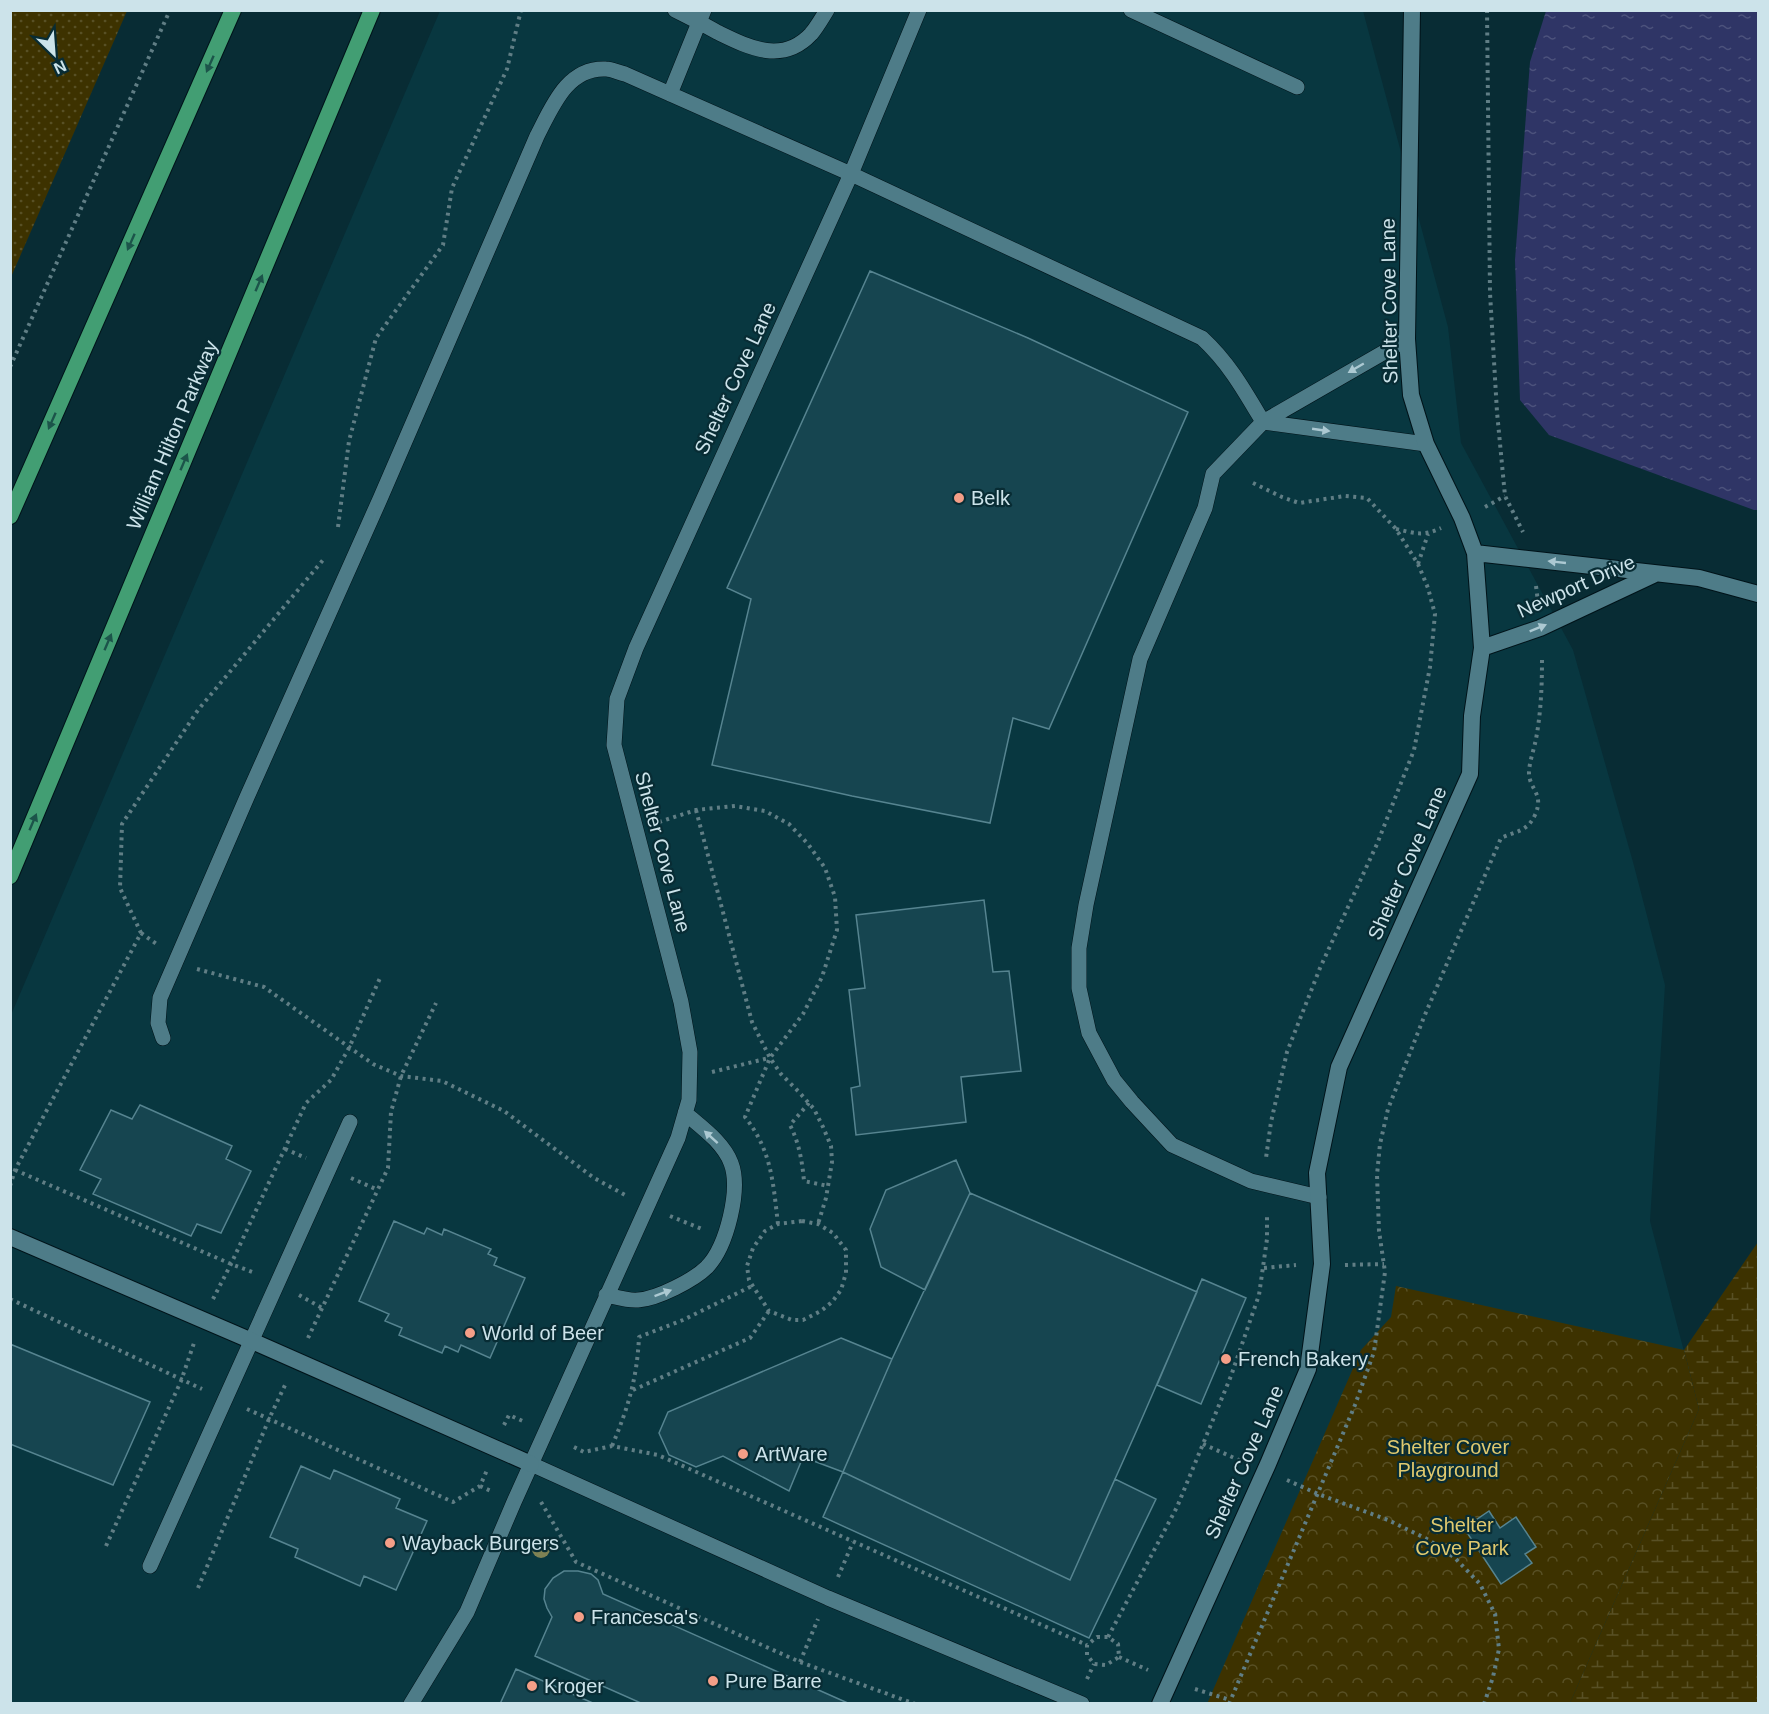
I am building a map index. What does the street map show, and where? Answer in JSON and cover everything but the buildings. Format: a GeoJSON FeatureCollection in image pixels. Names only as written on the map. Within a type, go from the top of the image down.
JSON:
{"type":"FeatureCollection","features":[{"type":"Feature","properties":{"kind":"highway"},"geometry":{"type":"LineString","coordinates":[[10,516],[233,10]]}},
{"type":"Feature","properties":{"kind":"highway","name":"William Hilton Parkway"},"geometry":{"type":"LineString","coordinates":[[10,876],[372,10]]}},
{"type":"Feature","properties":{"kind":"street","name":"Shelter Cove Lane"},"geometry":{"type":"LineString","coordinates":[[1160,1704],[1268,1464],[1308,1369],[1322,1264],[1317,1173],[1339,1067],[1470,774],[1472,716],[1482,648],[1475,553],[1462,518],[1426,444],[1411,395],[1407,339],[1412,10]]}},
{"type":"Feature","properties":{"kind":"street"},"geometry":{"type":"LineString","coordinates":[[1475,553],[1657,573]]}},
{"type":"Feature","properties":{"kind":"street","name":"Newport Drive"},"geometry":{"type":"LineString","coordinates":[[1482,648],[1540,628],[1657,573],[1699,578],[1758,594]]}},
{"type":"Feature","properties":{"kind":"street"},"geometry":{"type":"LineString","coordinates":[[10,1237],[531,1464]]}},
{"type":"Feature","properties":{"kind":"lane"},"geometry":{"type":"LineString","coordinates":[[675,10],[702,16],[744,45],[763,51],[777,51],[793,47],[811,34],[827,10]]}},
{"type":"Feature","properties":{"kind":"lane","name":"Shelter Cove Lane"},"geometry":{"type":"LineString","coordinates":[[411,1704],[468,1612],[531,1464],[678,1138],[689,1100],[690,1052],[681,1002],[614,745],[617,699],[639,639],[851,174],[919,10]]}},
{"type":"Feature","properties":{"kind":"lane"},"geometry":{"type":"LineString","coordinates":[[1131,10],[1297,87]]}},
{"type":"Feature","properties":{"kind":"lane"},"geometry":{"type":"LineString","coordinates":[[670,94],[702,16]]}},
{"type":"Feature","properties":{"kind":"lane"},"geometry":{"type":"LineString","coordinates":[[164,1038],[158,1023],[160,998],[176,959],[380,499],[537,136],[551,107],[566,86],[582,72],[607,69],[624,74],[851,174],[1202,338],[1221,356],[1263,422]]}},
{"type":"Feature","properties":{"kind":"lane"},"geometry":{"type":"LineString","coordinates":[[1319,1197],[1251,1181],[1172,1145],[1114,1080],[1089,1033],[1079,988],[1078,948],[1140,659],[1205,508],[1213,474],[1263,422],[1407,339]]}},
{"type":"Feature","properties":{"kind":"lane"},"geometry":{"type":"LineString","coordinates":[[1263,422],[1426,444]]}},
{"type":"Feature","properties":{"kind":"lane"},"geometry":{"type":"LineString","coordinates":[[606,1295],[638,1300],[666,1293],[708,1266],[722,1243],[735,1194],[732,1164],[723,1147],[685,1113]]}},
{"type":"Feature","properties":{"kind":"lane"},"geometry":{"type":"LineString","coordinates":[[150,1566],[350,1122]]}},
{"type":"Feature","properties":{"kind":"lane"},"geometry":{"type":"LineString","coordinates":[[531,1464],[828,1598],[1082,1704]]}},
{"type":"Feature","properties":{"kind":"path"},"geometry":{"type":"LineString","coordinates":[[10,367],[170,10]]}},
{"type":"Feature","properties":{"kind":"path"},"geometry":{"type":"LineString","coordinates":[[338,533],[349,441],[376,338],[443,245],[452,188],[507,69],[521,10]]}},
{"type":"Feature","properties":{"kind":"path"},"geometry":{"type":"LineString","coordinates":[[1487,10],[1490,293],[1497,412],[1505,496],[1524,534]]}},
{"type":"Feature","properties":{"kind":"path"},"geometry":{"type":"LineString","coordinates":[[1253,483],[1299,503],[1345,496],[1367,498],[1396,529],[1418,564],[1435,614],[1430,668],[1414,750],[1377,844],[1320,968],[1287,1052],[1271,1122],[1266,1158]]}},
{"type":"Feature","properties":{"kind":"path"},"geometry":{"type":"LineString","coordinates":[[1481,509],[1505,496]]}},
{"type":"Feature","properties":{"kind":"path"},"geometry":{"type":"LineString","coordinates":[[1396,529],[1428,534],[1444,526]]}},
{"type":"Feature","properties":{"kind":"path"},"geometry":{"type":"LineString","coordinates":[[1418,564],[1428,534]]}},
{"type":"Feature","properties":{"kind":"path"},"geometry":{"type":"LineString","coordinates":[[328,554],[198,710],[122,824],[120,888],[141,933],[188,967],[264,987],[373,1064],[401,1076],[442,1081],[504,1110],[594,1178],[628,1197]]}},
{"type":"Feature","properties":{"kind":"path"},"geometry":{"type":"LineString","coordinates":[[1535,579],[1539,611]]}},
{"type":"Feature","properties":{"kind":"path"},"geometry":{"type":"LineString","coordinates":[[1195,1689],[1229,1702],[1355,1405],[1374,1352],[1385,1272],[1378,1232],[1377,1175],[1380,1144],[1388,1108],[1424,1017],[1502,838],[1521,832],[1535,814],[1538,802],[1537,792],[1529,780],[1529,769],[1542,701],[1542,659]]}},
{"type":"Feature","properties":{"kind":"path"},"geometry":{"type":"LineString","coordinates":[[636,830],[696,810],[735,806],[765,811],[789,824],[808,844],[825,868],[835,897],[837,930],[822,977],[802,1014],[770,1058],[745,1117],[765,1148],[773,1181],[778,1224]]}},
{"type":"Feature","properties":{"kind":"path"},"geometry":{"type":"LineString","coordinates":[[696,810],[752,1022],[770,1058],[781,1074],[809,1103],[831,1146],[832,1162],[826,1198],[818,1224]]}},
{"type":"Feature","properties":{"kind":"path"},"geometry":{"type":"LineString","coordinates":[[10,1186],[15,1170],[141,933]]}},
{"type":"Feature","properties":{"kind":"path"},"geometry":{"type":"LineString","coordinates":[[210,1305],[306,1103],[331,1080],[349,1048],[380,978]]}},
{"type":"Feature","properties":{"kind":"path"},"geometry":{"type":"LineString","coordinates":[[305,1345],[388,1168],[391,1112],[401,1076],[436,1003]]}},
{"type":"Feature","properties":{"kind":"path"},"geometry":{"type":"LineString","coordinates":[[690,1077],[770,1058]]}},
{"type":"Feature","properties":{"kind":"path"},"geometry":{"type":"LineString","coordinates":[[809,1103],[789,1125],[797,1139],[804,1181],[828,1186]]}},
{"type":"Feature","properties":{"kind":"path"},"geometry":{"type":"LineString","coordinates":[[285,1149],[315,1162]]}},
{"type":"Feature","properties":{"kind":"path"},"geometry":{"type":"LineString","coordinates":[[15,1170],[231,1264],[264,1276]]}},
{"type":"Feature","properties":{"kind":"path"},"geometry":{"type":"LineString","coordinates":[[347,1176],[378,1190]]}},
{"type":"Feature","properties":{"kind":"path"},"geometry":{"type":"LineString","coordinates":[[1108,1637],[1177,1507],[1248,1328],[1259,1295],[1264,1268],[1267,1213]]}},
{"type":"Feature","properties":{"kind":"path"},"geometry":{"type":"LineString","coordinates":[[802,1221],[818,1224],[833,1233],[846,1250],[846,1273],[841,1290],[821,1311],[802,1320],[792,1320],[769,1311],[749,1280],[747,1266],[753,1248],[765,1231],[778,1224],[802,1221]]}},
{"type":"Feature","properties":{"kind":"path"},"geometry":{"type":"LineString","coordinates":[[1345,1265],[1384,1264]]}},
{"type":"Feature","properties":{"kind":"path"},"geometry":{"type":"LineString","coordinates":[[1264,1268],[1302,1265]]}},
{"type":"Feature","properties":{"kind":"path"},"geometry":{"type":"LineString","coordinates":[[612,1446],[633,1390],[639,1337],[682,1320],[752,1286]]}},
{"type":"Feature","properties":{"kind":"path"},"geometry":{"type":"LineString","coordinates":[[292,1291],[322,1308]]}},
{"type":"Feature","properties":{"kind":"path"},"geometry":{"type":"LineString","coordinates":[[10,1299],[208,1392]]}},
{"type":"Feature","properties":{"kind":"path"},"geometry":{"type":"LineString","coordinates":[[633,1390],[750,1338],[769,1311]]}},
{"type":"Feature","properties":{"kind":"path"},"geometry":{"type":"LineString","coordinates":[[106,1546],[181,1381],[196,1337]]}},
{"type":"Feature","properties":{"kind":"path"},"geometry":{"type":"LineString","coordinates":[[198,1588],[289,1377]]}},
{"type":"Feature","properties":{"kind":"path"},"geometry":{"type":"LineString","coordinates":[[241,1406],[453,1502],[480,1486],[487,1470]]}},
{"type":"Feature","properties":{"kind":"path"},"geometry":{"type":"LineString","coordinates":[[502,1431],[508,1415],[526,1423]]}},
{"type":"Feature","properties":{"kind":"path"},"geometry":{"type":"LineString","coordinates":[[1203,1444],[1243,1462]]}},
{"type":"Feature","properties":{"kind":"path"},"geometry":{"type":"LineString","coordinates":[[574,1447],[584,1452],[612,1446],[658,1455],[1087,1645]]}},
{"type":"Feature","properties":{"kind":"path"},"geometry":{"type":"LineString","coordinates":[[581,1460],[584,1452]]}},
{"type":"Feature","properties":{"kind":"path"},"geometry":{"type":"LineString","coordinates":[[1286,1479],[1318,1494],[1388,1520],[1429,1540],[1455,1558],[1480,1584],[1495,1614],[1499,1649],[1484,1704]]}},
{"type":"Feature","properties":{"kind":"path"},"geometry":{"type":"LineString","coordinates":[[480,1486],[493,1492]]}},
{"type":"Feature","properties":{"kind":"path"},"geometry":{"type":"LineString","coordinates":[[541,1502],[576,1562],[800,1662],[915,1704]]}},
{"type":"Feature","properties":{"kind":"path"},"geometry":{"type":"LineString","coordinates":[[545,1510],[548,1503]]}},
{"type":"Feature","properties":{"kind":"path"},"geometry":{"type":"LineString","coordinates":[[838,1578],[853,1542]]}},
{"type":"Feature","properties":{"kind":"path"},"geometry":{"type":"LineString","coordinates":[[800,1662],[819,1616]]}},
{"type":"Feature","properties":{"kind":"path"},"geometry":{"type":"LineString","coordinates":[[1087,1645],[1097,1637],[1108,1637],[1118,1644],[1119,1657]]}},
{"type":"Feature","properties":{"kind":"path"},"geometry":{"type":"LineString","coordinates":[[1087,1645],[1087,1655],[1094,1664],[1106,1665],[1119,1657]]}},
{"type":"Feature","properties":{"kind":"path"},"geometry":{"type":"LineString","coordinates":[[1119,1657],[1154,1672]]}},
{"type":"Feature","properties":{"kind":"shaded area"},"geometry":{"type":"Polygon","coordinates":[[[440,11],[1363,11],[1448,327],[1461,443],[1573,650],[1665,985],[1650,1221],[1699,1409],[1570,1703],[11,1704],[11,1015],[440,11]]]}},
{"type":"Feature","properties":{"kind":"green space"},"geometry":{"type":"Polygon","coordinates":[[[10,11],[127,11],[11,277],[10,11]]]}},
{"type":"Feature","properties":{"kind":"green space"},"geometry":{"type":"Polygon","coordinates":[[[1758,1242],[1758,1703],[1570,1703],[1699,1409],[1684,1350],[1758,1242]]]}},
{"type":"Feature","properties":{"kind":"green space","name":"Shelter Cove Park"},"geometry":{"type":"Polygon","coordinates":[[[1396,1286],[1684,1350],[1699,1409],[1570,1703],[1207,1704],[1361,1350],[1391,1317],[1396,1286]]]}},
{"type":"Feature","properties":{"kind":"water"},"geometry":{"type":"Polygon","coordinates":[[[1546,11],[1758,11],[1758,510],[1549,435],[1520,400],[1515,260],[1530,62],[1546,11]]]}},
{"type":"Feature","properties":{"kind":"place","name":"Belk"},"geometry":{"type":"Point","coordinates":[959,498]}},
{"type":"Feature","properties":{"kind":"place","name":"World of Beer"},"geometry":{"type":"Point","coordinates":[470,1333]}},
{"type":"Feature","properties":{"kind":"place","name":"French Bakery"},"geometry":{"type":"Point","coordinates":[1226,1359]}},
{"type":"Feature","properties":{"kind":"place","name":"ArtWare"},"geometry":{"type":"Point","coordinates":[743,1454]}},
{"type":"Feature","properties":{"kind":"place","name":"Wayback Burgers"},"geometry":{"type":"Point","coordinates":[390,1543]}},
{"type":"Feature","properties":{"kind":"place","name":"Francesca's"},"geometry":{"type":"Point","coordinates":[579,1617]}},
{"type":"Feature","properties":{"kind":"place","name":"Pure Barre"},"geometry":{"type":"Point","coordinates":[713,1681]}},
{"type":"Feature","properties":{"kind":"place","name":"Kroger"},"geometry":{"type":"Point","coordinates":[532,1686]}},
{"type":"Feature","properties":{"kind":"park label","name":"Shelter Cover Playground"},"geometry":{"type":"Point","coordinates":[1448,1458]}}]}
